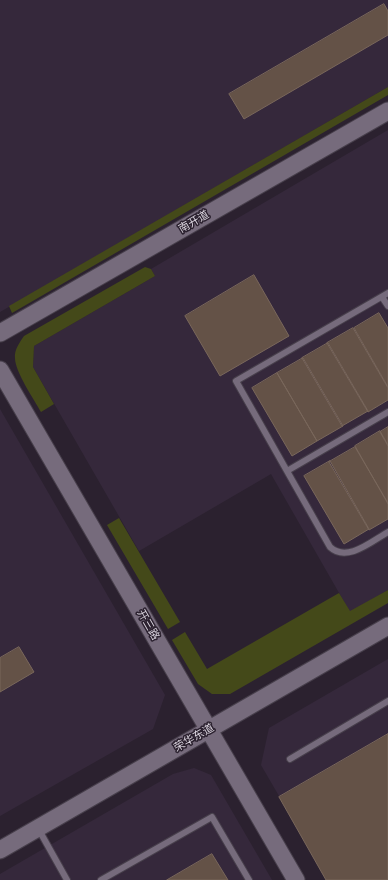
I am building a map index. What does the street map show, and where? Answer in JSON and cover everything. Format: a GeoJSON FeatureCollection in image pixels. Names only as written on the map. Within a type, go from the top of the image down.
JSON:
{"type":"FeatureCollection","features":[{"type":"Feature","properties":{"kind":"street","name":"南开道"},"geometry":{"type":"LineString","coordinates":[[0,333],[388,111]]}},
{"type":"Feature","properties":{"kind":"street","name":"开三路"},"geometry":{"type":"LineString","coordinates":[[0,370],[296,880]]}},
{"type":"Feature","properties":{"kind":"street","name":"荣华东道"},"geometry":{"type":"LineString","coordinates":[[0,850],[388,626]]}},
{"type":"Feature","properties":{"kind":"lane"},"geometry":{"type":"LineString","coordinates":[[388,306],[385,295],[236,381],[330,547],[336,552],[343,554],[352,553],[388,532]]}},
{"type":"Feature","properties":{"kind":"lane"},"geometry":{"type":"LineString","coordinates":[[287,471],[388,412]]}},
{"type":"Feature","properties":{"kind":"lane"},"geometry":{"type":"LineString","coordinates":[[290,758],[388,701]]}},
{"type":"Feature","properties":{"kind":"lane"},"geometry":{"type":"LineString","coordinates":[[101,880],[212,816],[248,880]]}},
{"type":"Feature","properties":{"kind":"lane"},"geometry":{"type":"LineString","coordinates":[[38,828],[68,880]]}},
{"type":"Feature","properties":{"kind":"shaded area"},"geometry":{"type":"Polygon","coordinates":[[[0,0],[388,0],[388,87],[0,312],[0,0]]]}},
{"type":"Feature","properties":{"kind":"shaded area"},"geometry":{"type":"Polygon","coordinates":[[[388,130],[388,590],[350,612],[271,474],[139,551],[33,367],[34,346],[155,276],[151,269],[388,130]]]}},
{"type":"Feature","properties":{"kind":"shaded area"},"geometry":{"type":"Polygon","coordinates":[[[0,409],[165,695],[153,729],[0,816],[0,409]]]}},
{"type":"Feature","properties":{"kind":"shaded area"},"geometry":{"type":"Polygon","coordinates":[[[388,659],[388,880],[328,880],[261,765],[269,728],[388,659]]]}},
{"type":"Feature","properties":{"kind":"shaded area"},"geometry":{"type":"Polygon","coordinates":[[[194,768],[211,775],[272,880],[0,880],[0,874],[173,774],[194,768]]]}},
{"type":"Feature","properties":{"kind":"green space"},"geometry":{"type":"Polygon","coordinates":[[[388,87],[388,95],[12,313],[9,306],[388,87]]]}},
{"type":"Feature","properties":{"kind":"green space"},"geometry":{"type":"Polygon","coordinates":[[[145,267],[151,269],[155,276],[34,346],[33,367],[54,404],[41,412],[21,378],[16,364],[15,352],[24,336],[145,267]]]}},
{"type":"Feature","properties":{"kind":"green space"},"geometry":{"type":"Polygon","coordinates":[[[119,518],[180,622],[168,629],[107,525],[119,518]]]}},
{"type":"Feature","properties":{"kind":"green space"},"geometry":{"type":"Polygon","coordinates":[[[388,590],[388,603],[230,694],[212,694],[198,684],[172,640],[185,632],[207,669],[339,593],[350,611],[388,590]]]}},
{"type":"Feature","properties":{"kind":"building"},"geometry":{"type":"Polygon","coordinates":[[[384,4],[388,11],[388,35],[244,119],[229,94],[384,4]]]}},
{"type":"Feature","properties":{"kind":"building"},"geometry":{"type":"Polygon","coordinates":[[[254,275],[289,336],[220,376],[185,316],[254,275]]]}},
{"type":"Feature","properties":{"kind":"building"},"geometry":{"type":"Polygon","coordinates":[[[379,313],[388,328],[388,387],[354,328],[379,313]]]}},
{"type":"Feature","properties":{"kind":"building"},"geometry":{"type":"Polygon","coordinates":[[[353,328],[388,388],[388,400],[368,412],[327,343],[353,328]]]}},
{"type":"Feature","properties":{"kind":"building"},"geometry":{"type":"Polygon","coordinates":[[[328,343],[368,411],[342,426],[302,358],[328,343]]]}},
{"type":"Feature","properties":{"kind":"building"},"geometry":{"type":"Polygon","coordinates":[[[303,358],[343,426],[317,441],[277,373],[303,358]]]}},
{"type":"Feature","properties":{"kind":"building"},"geometry":{"type":"Polygon","coordinates":[[[277,373],[317,441],[292,456],[252,388],[277,373]]]}},
{"type":"Feature","properties":{"kind":"building"},"geometry":{"type":"Polygon","coordinates":[[[388,427],[388,446],[380,432],[388,427]]]}},
{"type":"Feature","properties":{"kind":"building"},"geometry":{"type":"Polygon","coordinates":[[[380,431],[388,445],[388,504],[355,446],[380,431]]]}},
{"type":"Feature","properties":{"kind":"building"},"geometry":{"type":"Polygon","coordinates":[[[355,447],[388,503],[388,519],[369,530],[329,462],[355,447]]]}},
{"type":"Feature","properties":{"kind":"building"},"geometry":{"type":"Polygon","coordinates":[[[330,461],[369,529],[344,544],[304,476],[330,461]]]}},
{"type":"Feature","properties":{"kind":"building"},"geometry":{"type":"Polygon","coordinates":[[[19,647],[34,672],[0,692],[0,658],[19,647]]]}},
{"type":"Feature","properties":{"kind":"building"},"geometry":{"type":"Polygon","coordinates":[[[388,734],[388,880],[326,880],[279,797],[388,734]]]}},
{"type":"Feature","properties":{"kind":"building"},"geometry":{"type":"Polygon","coordinates":[[[212,854],[228,880],[167,880],[212,854]]]}}]}
